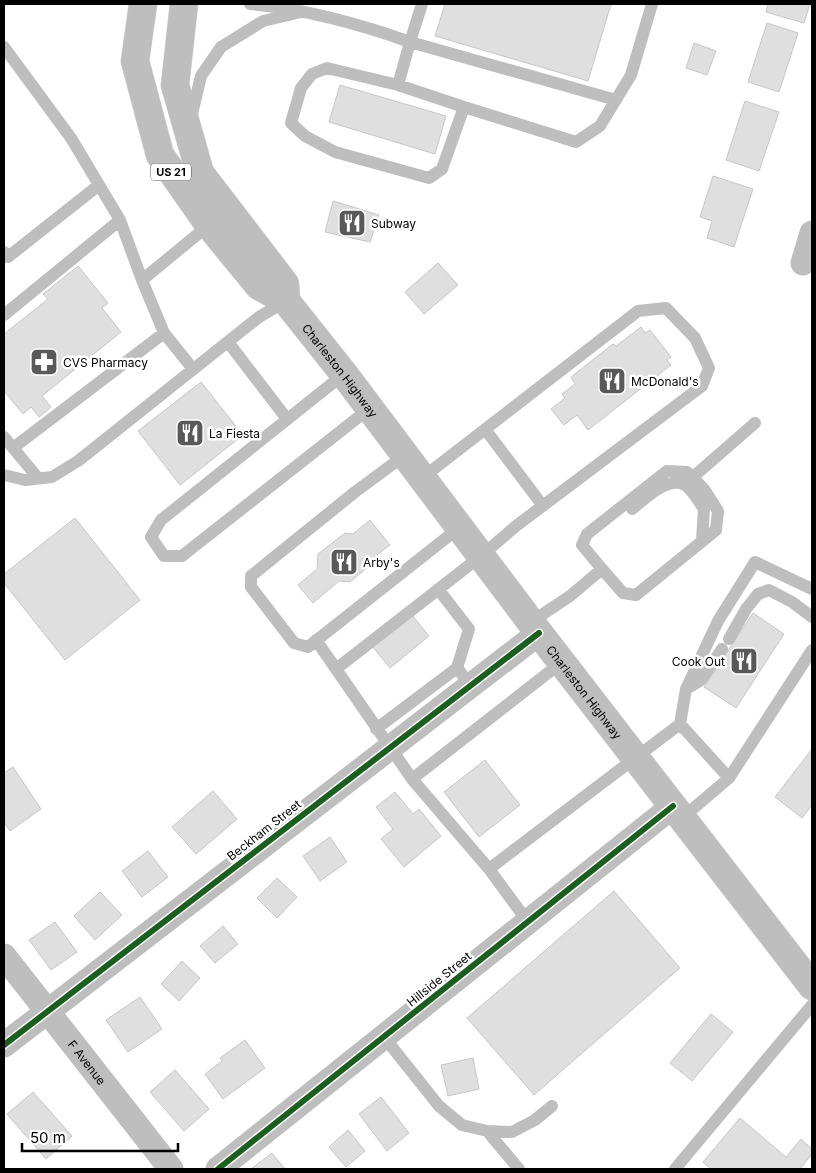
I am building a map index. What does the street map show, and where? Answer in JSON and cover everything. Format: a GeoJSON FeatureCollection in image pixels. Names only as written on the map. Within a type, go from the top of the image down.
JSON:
{"type":"FeatureCollection","features":[{"type":"Feature","properties":{"kind":"main road","name":"Charleston Highway"},"geometry":{"type":"LineString","coordinates":[[143,4],[135,61],[160,155],[210,225],[259,286],[286,300],[370,408],[535,628],[812,986]]}},
{"type":"Feature","properties":{"kind":"main road","name":"Charleston Highway"},"geometry":{"type":"LineString","coordinates":[[184,4],[175,84],[200,173],[285,284],[286,300]]}},
{"type":"Feature","properties":{"kind":"street"},"geometry":{"type":"LineString","coordinates":[[803,263],[812,233]]}},
{"type":"Feature","properties":{"kind":"street","name":"Beckham Street"},"geometry":{"type":"LineString","coordinates":[[4,1045],[383,738],[464,677],[535,628]]}},
{"type":"Feature","properties":{"kind":"street","name":"Hillside Street"},"geometry":{"type":"LineString","coordinates":[[218,1169],[528,922],[678,812]]}},
{"type":"Feature","properties":{"kind":"street","name":"F Avenue"},"geometry":{"type":"LineString","coordinates":[[4,956],[171,1169]]}},
{"type":"Feature","properties":{"kind":"lane"},"geometry":{"type":"LineString","coordinates":[[250,4],[299,12],[367,27],[410,42],[616,100]]}},
{"type":"Feature","properties":{"kind":"lane"},"geometry":{"type":"LineString","coordinates":[[398,85],[422,4]]}},
{"type":"Feature","properties":{"kind":"lane"},"geometry":{"type":"LineString","coordinates":[[464,107],[442,169],[429,178],[335,152],[305,136],[291,123],[301,88],[312,74],[327,68],[398,85],[576,142],[600,126],[631,75],[652,4]]}},
{"type":"Feature","properties":{"kind":"lane"},"geometry":{"type":"LineString","coordinates":[[188,130],[201,76],[221,47],[264,21],[299,12]]}},
{"type":"Feature","properties":{"kind":"lane"},"geometry":{"type":"LineString","coordinates":[[4,47],[70,138],[120,220],[164,333],[193,369]]}},
{"type":"Feature","properties":{"kind":"lane"},"geometry":{"type":"LineString","coordinates":[[4,252],[8,257],[99,185]]}},
{"type":"Feature","properties":{"kind":"lane"},"geometry":{"type":"LineString","coordinates":[[4,315],[120,220]]}},
{"type":"Feature","properties":{"kind":"lane"},"geometry":{"type":"LineString","coordinates":[[142,280],[210,225]]}},
{"type":"Feature","properties":{"kind":"lane"},"geometry":{"type":"LineString","coordinates":[[4,475],[25,480],[52,477],[78,461],[259,317],[286,300]]}},
{"type":"Feature","properties":{"kind":"lane"},"geometry":{"type":"LineString","coordinates":[[336,669],[543,506],[702,386],[709,368],[695,338],[666,308],[638,311],[422,478]]}},
{"type":"Feature","properties":{"kind":"lane"},"geometry":{"type":"LineString","coordinates":[[12,448],[164,333]]}},
{"type":"Feature","properties":{"kind":"lane"},"geometry":{"type":"LineString","coordinates":[[228,342],[287,419]]}},
{"type":"Feature","properties":{"kind":"lane"},"geometry":{"type":"LineString","coordinates":[[344,374],[161,520],[151,537],[164,556],[182,556],[370,408]]}},
{"type":"Feature","properties":{"kind":"lane"},"geometry":{"type":"LineString","coordinates":[[693,477],[755,423]]}},
{"type":"Feature","properties":{"kind":"lane"},"geometry":{"type":"LineString","coordinates":[[485,429],[543,506]]}},
{"type":"Feature","properties":{"kind":"lane"},"geometry":{"type":"LineString","coordinates":[[4,437],[38,478]]}},
{"type":"Feature","properties":{"kind":"lane"},"geometry":{"type":"LineString","coordinates":[[405,455],[355,492],[251,576],[251,587],[294,643],[308,646],[460,527]]}},
{"type":"Feature","properties":{"kind":"lane"},"geometry":{"type":"LineString","coordinates":[[667,471],[687,472],[693,477],[704,489],[718,511],[716,530],[636,595],[623,593],[582,545],[587,534],[667,471]]}},
{"type":"Feature","properties":{"kind":"lane"},"geometry":{"type":"LineString","coordinates":[[587,534],[600,532],[666,484],[676,482],[686,485],[704,509],[702,540]]}},
{"type":"Feature","properties":{"kind":"lane"},"geometry":{"type":"LineString","coordinates":[[489,869],[680,724],[686,689],[718,621],[755,562],[812,589]]}},
{"type":"Feature","properties":{"kind":"lane"},"geometry":{"type":"LineString","coordinates":[[535,628],[602,569]]}},
{"type":"Feature","properties":{"kind":"lane"},"geometry":{"type":"LineString","coordinates":[[438,589],[469,630],[464,677]]}},
{"type":"Feature","properties":{"kind":"lane"},"geometry":{"type":"LineString","coordinates":[[686,689],[701,680],[746,609],[758,594],[768,590],[792,602],[812,617]]}},
{"type":"Feature","properties":{"kind":"lane"},"geometry":{"type":"LineString","coordinates":[[316,640],[412,779],[489,869],[528,922]]}},
{"type":"Feature","properties":{"kind":"lane"},"geometry":{"type":"LineString","coordinates":[[678,812],[729,778],[812,650]]}},
{"type":"Feature","properties":{"kind":"lane"},"geometry":{"type":"LineString","coordinates":[[412,779],[562,662]]}},
{"type":"Feature","properties":{"kind":"lane"},"geometry":{"type":"LineString","coordinates":[[680,724],[729,778]]}},
{"type":"Feature","properties":{"kind":"lane"},"geometry":{"type":"LineString","coordinates":[[674,1169],[812,1005]]}},
{"type":"Feature","properties":{"kind":"lane"},"geometry":{"type":"LineString","coordinates":[[384,1037],[439,1106],[462,1125],[487,1131],[512,1132],[535,1120],[552,1106]]}},
{"type":"Feature","properties":{"kind":"lane"},"geometry":{"type":"LineString","coordinates":[[487,1131],[519,1169]]}},
{"type":"Feature","properties":{"kind":"building"},"geometry":{"type":"Polygon","coordinates":[[[445,4],[611,4],[588,81],[435,36],[445,4]]]}},
{"type":"Feature","properties":{"kind":"building"},"geometry":{"type":"Polygon","coordinates":[[[768,4],[810,4],[804,23],[766,12],[768,4]]]}},
{"type":"Feature","properties":{"kind":"building"},"geometry":{"type":"Polygon","coordinates":[[[767,23],[798,33],[779,92],[748,82],[767,23]]]}},
{"type":"Feature","properties":{"kind":"building"},"geometry":{"type":"Polygon","coordinates":[[[694,43],[716,51],[707,75],[686,68],[694,43]]]}},
{"type":"Feature","properties":{"kind":"building"},"geometry":{"type":"Polygon","coordinates":[[[340,85],[446,116],[435,154],[329,122],[340,85]]]}},
{"type":"Feature","properties":{"kind":"building"},"geometry":{"type":"Polygon","coordinates":[[[745,101],[779,112],[759,171],[726,160],[745,101]]]}},
{"type":"Feature","properties":{"kind":"building"},"geometry":{"type":"Polygon","coordinates":[[[713,176],[753,189],[734,247],[707,238],[712,221],[700,217],[713,176]]]}},
{"type":"Feature","properties":{"kind":"building","name":"Subway"},"geometry":{"type":"Polygon","coordinates":[[[333,201],[379,215],[370,242],[325,232],[333,201]]]}},
{"type":"Feature","properties":{"kind":"building"},"geometry":{"type":"Polygon","coordinates":[[[438,263],[458,285],[424,314],[405,292],[438,263]]]}},
{"type":"Feature","properties":{"kind":"building","name":"CVS Pharmacy"},"geometry":{"type":"Polygon","coordinates":[[[78,266],[108,303],[102,308],[121,332],[42,396],[51,407],[39,417],[31,407],[23,414],[4,391],[4,334],[48,299],[43,294],[78,266]]]}},
{"type":"Feature","properties":{"kind":"building","name":"McDonald's"},"geometry":{"type":"Polygon","coordinates":[[[641,327],[645,333],[650,330],[671,357],[667,360],[671,365],[588,430],[577,415],[564,425],[551,409],[565,398],[562,394],[575,384],[571,377],[613,344],[616,346],[641,327]]]}},
{"type":"Feature","properties":{"kind":"building","name":"La Fiesta"},"geometry":{"type":"Polygon","coordinates":[[[201,382],[243,435],[180,485],[138,431],[201,382]]]}},
{"type":"Feature","properties":{"kind":"building"},"geometry":{"type":"Polygon","coordinates":[[[75,518],[140,600],[65,660],[4,583],[4,574],[75,518]]]}},
{"type":"Feature","properties":{"kind":"building","name":"Arby's"},"geometry":{"type":"Polygon","coordinates":[[[370,520],[390,545],[370,560],[373,563],[350,582],[339,581],[313,603],[298,585],[317,569],[318,554],[345,533],[353,534],[370,520]]]}},
{"type":"Feature","properties":{"kind":"building","name":"Cook Out"},"geometry":{"type":"Polygon","coordinates":[[[753,613],[784,634],[736,708],[704,687],[753,613]]]}},
{"type":"Feature","properties":{"kind":"building"},"geometry":{"type":"Polygon","coordinates":[[[412,615],[429,636],[390,668],[372,646],[412,615]]]}},
{"type":"Feature","properties":{"kind":"building"},"geometry":{"type":"Polygon","coordinates":[[[812,749],[812,805],[802,818],[775,797],[812,749]]]}},
{"type":"Feature","properties":{"kind":"building"},"geometry":{"type":"Polygon","coordinates":[[[485,760],[520,805],[479,837],[444,792],[485,760]]]}},
{"type":"Feature","properties":{"kind":"building"},"geometry":{"type":"Polygon","coordinates":[[[13,767],[41,809],[10,831],[4,822],[4,773],[13,767]]]}},
{"type":"Feature","properties":{"kind":"building"},"geometry":{"type":"Polygon","coordinates":[[[213,791],[237,819],[196,854],[172,827],[213,791]]]}},
{"type":"Feature","properties":{"kind":"building"},"geometry":{"type":"Polygon","coordinates":[[[395,792],[413,814],[419,809],[441,836],[404,867],[381,839],[393,829],[376,807],[395,792]]]}},
{"type":"Feature","properties":{"kind":"building"},"geometry":{"type":"Polygon","coordinates":[[[330,837],[347,862],[320,881],[303,856],[330,837]]]}},
{"type":"Feature","properties":{"kind":"building"},"geometry":{"type":"Polygon","coordinates":[[[148,851],[168,877],[142,897],[122,871],[148,851]]]}},
{"type":"Feature","properties":{"kind":"building"},"geometry":{"type":"Polygon","coordinates":[[[277,878],[297,897],[277,918],[257,898],[277,878]]]}},
{"type":"Feature","properties":{"kind":"building"},"geometry":{"type":"Polygon","coordinates":[[[614,891],[680,968],[534,1095],[467,1018],[614,891]]]}},
{"type":"Feature","properties":{"kind":"building"},"geometry":{"type":"Polygon","coordinates":[[[100,892],[122,915],[95,940],[74,916],[100,892]]]}},
{"type":"Feature","properties":{"kind":"building"},"geometry":{"type":"Polygon","coordinates":[[[55,922],[77,952],[51,970],[29,940],[55,922]]]}},
{"type":"Feature","properties":{"kind":"building"},"geometry":{"type":"Polygon","coordinates":[[[223,926],[238,944],[215,963],[200,946],[223,926]]]}},
{"type":"Feature","properties":{"kind":"building"},"geometry":{"type":"Polygon","coordinates":[[[182,961],[200,978],[179,1001],[161,984],[182,961]]]}},
{"type":"Feature","properties":{"kind":"building"},"geometry":{"type":"Polygon","coordinates":[[[140,997],[162,1029],[128,1052],[106,1020],[140,997]]]}},
{"type":"Feature","properties":{"kind":"building"},"geometry":{"type":"Polygon","coordinates":[[[711,1014],[733,1032],[692,1081],[670,1063],[711,1014]]]}},
{"type":"Feature","properties":{"kind":"building"},"geometry":{"type":"Polygon","coordinates":[[[245,1040],[265,1068],[223,1099],[205,1074],[222,1061],[220,1058],[245,1040]]]}},
{"type":"Feature","properties":{"kind":"building"},"geometry":{"type":"Polygon","coordinates":[[[473,1058],[479,1089],[448,1096],[441,1065],[473,1058]]]}},
{"type":"Feature","properties":{"kind":"building"},"geometry":{"type":"Polygon","coordinates":[[[175,1070],[209,1109],[184,1131],[150,1092],[175,1070]]]}},
{"type":"Feature","properties":{"kind":"building"},"geometry":{"type":"Polygon","coordinates":[[[33,1092],[72,1136],[46,1159],[7,1114],[33,1092]]]}},
{"type":"Feature","properties":{"kind":"building"},"geometry":{"type":"Polygon","coordinates":[[[381,1097],[409,1133],[387,1151],[359,1114],[381,1097]]]}},
{"type":"Feature","properties":{"kind":"building"},"geometry":{"type":"Polygon","coordinates":[[[740,1118],[786,1157],[801,1139],[812,1149],[812,1154],[800,1169],[711,1169],[703,1162],[740,1118]]]}},
{"type":"Feature","properties":{"kind":"building"},"geometry":{"type":"Polygon","coordinates":[[[348,1130],[365,1151],[346,1167],[329,1147],[348,1130]]]}},
{"type":"Feature","properties":{"kind":"building"},"geometry":{"type":"Polygon","coordinates":[[[272,1153],[285,1169],[251,1169],[272,1153]]]}},
{"type":"Feature","properties":{"kind":"cycle path"},"geometry":{"type":"LineString","coordinates":[[4,1045],[539,633]]}},
{"type":"Feature","properties":{"kind":"cycle path"},"geometry":{"type":"LineString","coordinates":[[218,1169],[673,806]]}},
{"type":"Feature","properties":{"kind":"place","name":"Subway"},"geometry":{"type":"Point","coordinates":[352,223]}},
{"type":"Feature","properties":{"kind":"place","name":"CVS Pharmacy"},"geometry":{"type":"Point","coordinates":[44,362]}},
{"type":"Feature","properties":{"kind":"place","name":"McDonald's"},"geometry":{"type":"Point","coordinates":[612,381]}},
{"type":"Feature","properties":{"kind":"place","name":"La Fiesta"},"geometry":{"type":"Point","coordinates":[190,433]}},
{"type":"Feature","properties":{"kind":"place","name":"Arby's"},"geometry":{"type":"Point","coordinates":[344,562]}},
{"type":"Feature","properties":{"kind":"place","name":"Cook Out"},"geometry":{"type":"Point","coordinates":[744,661]}}]}
